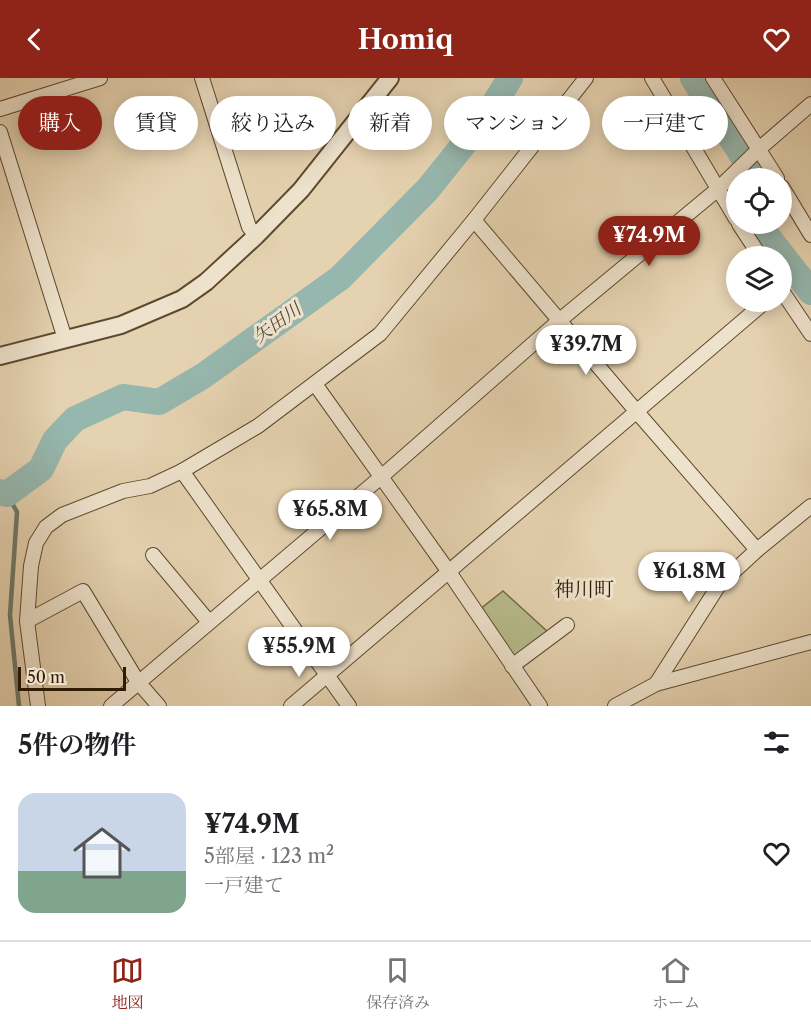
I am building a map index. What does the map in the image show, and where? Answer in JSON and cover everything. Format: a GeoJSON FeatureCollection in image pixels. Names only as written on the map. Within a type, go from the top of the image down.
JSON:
{"type":"FeatureCollection","features":[{"type":"Feature","properties":{"kind":"street"},"geometry":{"type":"LineString","coordinates":[[0,110],[100,78]]}},
{"type":"Feature","properties":{"kind":"street"},"geometry":{"type":"LineString","coordinates":[[202,78],[249,227],[256,236]]}},
{"type":"Feature","properties":{"kind":"street"},"geometry":{"type":"LineString","coordinates":[[0,356],[121,325],[182,299],[206,282],[301,190],[390,78]]}},
{"type":"Feature","properties":{"kind":"street"},"geometry":{"type":"LineString","coordinates":[[38,706],[27,621],[31,567],[36,543],[46,527],[62,515],[123,491],[150,486],[182,471],[258,426],[380,334],[586,78]]}},
{"type":"Feature","properties":{"kind":"street"},"geometry":{"type":"LineString","coordinates":[[652,78],[726,202]]}},
{"type":"Feature","properties":{"kind":"street"},"geometry":{"type":"LineString","coordinates":[[713,78],[755,153],[768,168]]}},
{"type":"Feature","properties":{"kind":"street"},"geometry":{"type":"LineString","coordinates":[[111,706],[381,477],[560,320],[718,189],[755,153],[808,111]]}},
{"type":"Feature","properties":{"kind":"street"},"geometry":{"type":"LineString","coordinates":[[0,132],[65,339]]}},
{"type":"Feature","properties":{"kind":"street"},"geometry":{"type":"LineString","coordinates":[[792,201],[809,225]]}},
{"type":"Feature","properties":{"kind":"street"},"geometry":{"type":"LineString","coordinates":[[474,220],[757,550]]}},
{"type":"Feature","properties":{"kind":"street"},"geometry":{"type":"LineString","coordinates":[[792,306],[811,334]]}},
{"type":"Feature","properties":{"kind":"street"},"geometry":{"type":"LineString","coordinates":[[291,706],[753,312]]}},
{"type":"Feature","properties":{"kind":"street"},"geometry":{"type":"LineString","coordinates":[[315,384],[449,572],[540,706]]}},
{"type":"Feature","properties":{"kind":"street"},"geometry":{"type":"LineString","coordinates":[[182,471],[349,706]]}},
{"type":"Feature","properties":{"kind":"street"},"geometry":{"type":"LineString","coordinates":[[656,684],[719,585],[811,506]]}},
{"type":"Feature","properties":{"kind":"street"},"geometry":{"type":"LineString","coordinates":[[153,555],[209,622]]}},
{"type":"Feature","properties":{"kind":"street"},"geometry":{"type":"LineString","coordinates":[[27,621],[83,591],[138,682],[159,706]]}},
{"type":"Feature","properties":{"kind":"street"},"geometry":{"type":"LineString","coordinates":[[512,666],[567,625]]}},
{"type":"Feature","properties":{"kind":"street"},"geometry":{"type":"LineString","coordinates":[[615,706],[656,684],[811,642]]}},
{"type":"Feature","properties":{"kind":"green space"},"geometry":{"type":"Polygon","coordinates":[[[503,591],[549,633],[515,660],[479,610],[503,591]]]}},
{"type":"Feature","properties":{"kind":"waterway","name":"矢田川"},"geometry":{"type":"LineString","coordinates":[[0,492],[7,494],[41,469],[55,440],[75,419],[123,397],[159,402],[203,376],[340,278],[428,189],[488,114],[510,78]]}},
{"type":"Feature","properties":{"kind":"waterway"},"geometry":{"type":"LineString","coordinates":[[693,78],[750,168]]}},
{"type":"Feature","properties":{"kind":"waterway"},"geometry":{"type":"LineString","coordinates":[[766,234],[811,292]]}},
{"type":"Feature","properties":{"kind":"waterway"},"geometry":{"type":"LineString","coordinates":[[7,494],[17,512],[10,615],[19,706]]}},
{"type":"Feature","properties":{"kind":"district","name":"神川町"},"geometry":{"type":"Point","coordinates":[584,589]}}]}
